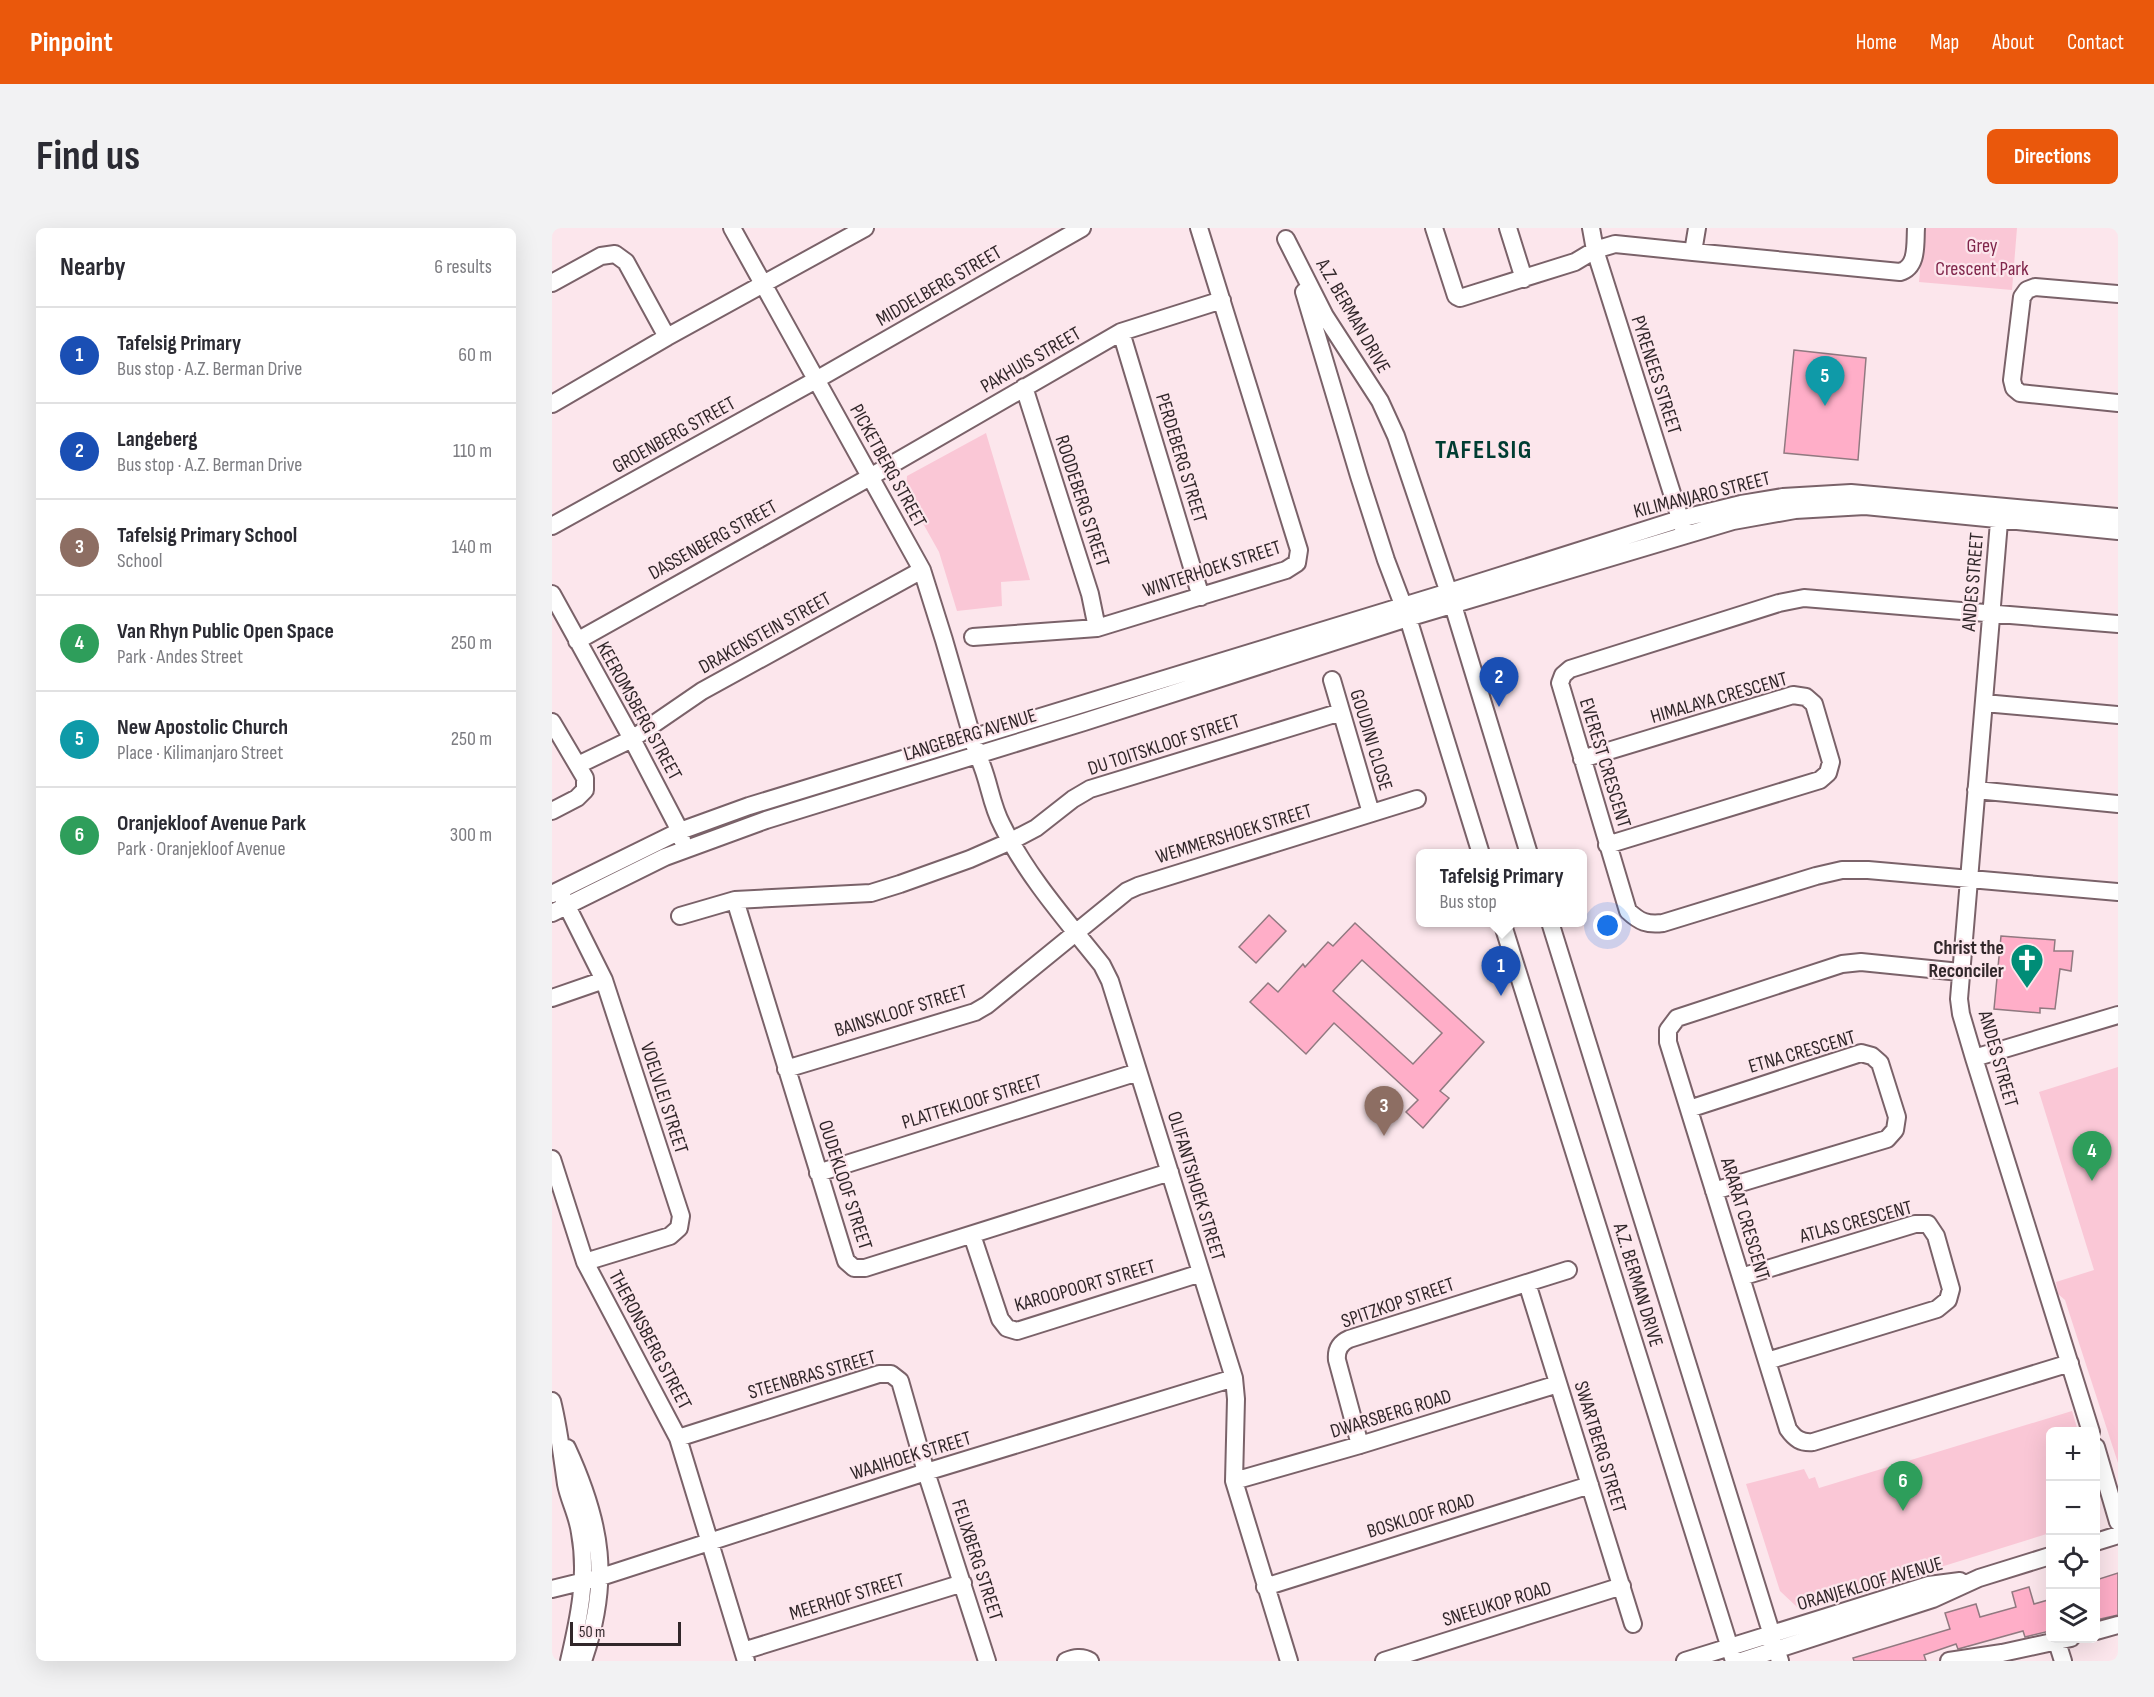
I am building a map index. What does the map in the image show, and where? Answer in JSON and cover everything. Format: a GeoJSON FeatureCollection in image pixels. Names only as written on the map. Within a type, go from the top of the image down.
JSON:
{"type":"FeatureCollection","features":[{"type":"Feature","properties":{"kind":"street","name":"PICKETBERG STREET"},"geometry":{"type":"LineString","coordinates":[[732,228],[922,570],[975,746]]}},
{"type":"Feature","properties":{"kind":"street"},"geometry":{"type":"LineString","coordinates":[[552,404],[666,337],[865,228]]}},
{"type":"Feature","properties":{"kind":"street","name":"MIDDELBERG STREET"},"geometry":{"type":"LineString","coordinates":[[816,380],[1082,228]]}},
{"type":"Feature","properties":{"kind":"street","name":"WINTERHOEK STREET"},"geometry":{"type":"LineString","coordinates":[[973,637],[1097,628],[1286,570],[1297,563],[1299,550],[1199,228]]}},
{"type":"Feature","properties":{"kind":"street"},"geometry":{"type":"LineString","coordinates":[[1434,228],[1456,296],[1460,298],[1575,262],[1595,250],[1615,244],[1900,272],[1912,263],[1916,228]]}},
{"type":"Feature","properties":{"kind":"street"},"geometry":{"type":"LineString","coordinates":[[1508,228],[1524,279]]}},
{"type":"Feature","properties":{"kind":"street","name":"PYRENEES STREET"},"geometry":{"type":"LineString","coordinates":[[1591,228],[1595,250],[1682,527]]}},
{"type":"Feature","properties":{"kind":"street"},"geometry":{"type":"LineString","coordinates":[[1693,252],[1696,228]]}},
{"type":"Feature","properties":{"kind":"street","name":"A.Z. BERMAN DRIVE"},"geometry":{"type":"LineString","coordinates":[[1285,234],[1325,316],[1380,401],[1396,436],[1451,598],[1527,849]]}},
{"type":"Feature","properties":{"kind":"street","name":"A.Z. BERMAN DRIVE"},"geometry":{"type":"LineString","coordinates":[[1285,234],[1314,322],[1359,476],[1386,560],[1406,612],[1478,849]]}},
{"type":"Feature","properties":{"kind":"street"},"geometry":{"type":"LineString","coordinates":[[552,283],[601,256],[615,254],[626,262],[666,337]]}},
{"type":"Feature","properties":{"kind":"street"},"geometry":{"type":"LineString","coordinates":[[2118,294],[2035,287],[2027,290],[2022,297],[2012,380],[2014,388],[2020,393],[2118,403]]}},
{"type":"Feature","properties":{"kind":"street","name":"PAKHUIS STREET"},"geometry":{"type":"LineString","coordinates":[[870,477],[1121,332],[1222,300]]}},
{"type":"Feature","properties":{"kind":"street","name":"PERDEBERG STREET"},"geometry":{"type":"LineString","coordinates":[[1121,332],[1201,597]]}},
{"type":"Feature","properties":{"kind":"street","name":"GROENBERG STREET"},"geometry":{"type":"LineString","coordinates":[[552,526],[816,380]]}},
{"type":"Feature","properties":{"kind":"street","name":"ROODEBERG STREET"},"geometry":{"type":"LineString","coordinates":[[1024,387],[1090,594],[1097,628]]}},
{"type":"Feature","properties":{"kind":"street","name":"DASSENBERG STREET"},"geometry":{"type":"LineString","coordinates":[[577,640],[870,477]]}},
{"type":"Feature","properties":{"kind":"street","name":"KILIMANJARO STREET"},"geometry":{"type":"LineString","coordinates":[[1406,612],[1682,527],[1754,516],[1830,507],[1883,507],[2118,517]]}},
{"type":"Feature","properties":{"kind":"street","name":"KILIMANJARO STREET"},"geometry":{"type":"LineString","coordinates":[[2000,513],[2118,531]]}},
{"type":"Feature","properties":{"kind":"street","name":"ANDES STREET"},"geometry":{"type":"LineString","coordinates":[[2000,513],[1959,999],[1974,1058],[2090,1427]]}},
{"type":"Feature","properties":{"kind":"street","name":"DRAKENSTEIN STREET"},"geometry":{"type":"LineString","coordinates":[[578,765],[632,739],[702,691],[922,570]]}},
{"type":"Feature","properties":{"kind":"street","name":"KEEROMSBERG STREET"},"geometry":{"type":"LineString","coordinates":[[552,594],[680,831],[685,850]]}},
{"type":"Feature","properties":{"kind":"street","name":"EVEREST CRESCENT"},"geometry":{"type":"LineString","coordinates":[[2118,624],[1804,598],[1779,603],[1570,669],[1563,675],[1560,687],[1628,911],[1639,922],[1663,923],[1842,870],[1868,870],[2118,892]]}},
{"type":"Feature","properties":{"kind":"street","name":"LANGEBERG AVENUE"},"geometry":{"type":"LineString","coordinates":[[557,901],[685,850],[975,746],[1406,612]]}},
{"type":"Feature","properties":{"kind":"street","name":"GOUDINI CLOSE"},"geometry":{"type":"LineString","coordinates":[[1332,680],[1371,813]]}},
{"type":"Feature","properties":{"kind":"street","name":"HIMALAYA CRESCENT"},"geometry":{"type":"LineString","coordinates":[[1582,759],[1793,695],[1806,697],[1814,704],[1831,762],[1828,773],[1820,780],[1608,845]]}},
{"type":"Feature","properties":{"kind":"street"},"geometry":{"type":"LineString","coordinates":[[1984,702],[2118,714]]}},
{"type":"Feature","properties":{"kind":"street","name":"DU TOITSKLOOF STREET"},"geometry":{"type":"LineString","coordinates":[[680,916],[735,900],[871,893],[970,859],[1011,841],[1036,828],[1073,799],[1090,789],[1341,712]]}},
{"type":"Feature","properties":{"kind":"street"},"geometry":{"type":"LineString","coordinates":[[552,722],[585,778],[585,790],[577,798],[552,811]]}},
{"type":"Feature","properties":{"kind":"street","name":"LANGEBERG AVENUE"},"geometry":{"type":"LineString","coordinates":[[557,901],[680,831],[749,806],[975,746]]}},
{"type":"Feature","properties":{"kind":"street","name":"OLIFANTSHOEK STREET"},"geometry":{"type":"LineString","coordinates":[[975,746],[1000,822],[1024,865],[1102,965],[1110,981],[1234,1378],[1236,1399],[1234,1481],[1289,1661]]}},
{"type":"Feature","properties":{"kind":"street"},"geometry":{"type":"LineString","coordinates":[[1976,790],[2118,804]]}},
{"type":"Feature","properties":{"kind":"street","name":"WEMMERSHOEK STREET"},"geometry":{"type":"LineString","coordinates":[[1076,933],[1126,891],[1138,886],[1417,799]]}},
{"type":"Feature","properties":{"kind":"street","name":"OUDEKLOOF STREET"},"geometry":{"type":"LineString","coordinates":[[735,900],[846,1261],[854,1268],[865,1268],[1170,1172]]}},
{"type":"Feature","properties":{"kind":"street","name":"VOELVLEI STREET"},"geometry":{"type":"LineString","coordinates":[[557,901],[604,980],[681,1216],[679,1228],[670,1236],[585,1262]]}},
{"type":"Feature","properties":{"kind":"street","name":"A.Z. BERMAN DRIVE"},"geometry":{"type":"LineString","coordinates":[[1504,927],[1732,1654]]}},
{"type":"Feature","properties":{"kind":"street","name":"A.Z. BERMAN DRIVE"},"geometry":{"type":"LineString","coordinates":[[1552,927],[1776,1648]]}},
{"type":"Feature","properties":{"kind":"street","name":"BAINSKLOOF STREET"},"geometry":{"type":"LineString","coordinates":[[786,1069],[975,1012],[987,1005],[1076,933]]}},
{"type":"Feature","properties":{"kind":"street","name":"ARARAT CRESCENT"},"geometry":{"type":"LineString","coordinates":[[1960,972],[1861,962],[1842,964],[1677,1018],[1671,1023],[1667,1037],[1788,1429],[1793,1436],[1806,1443],[2070,1363]]}},
{"type":"Feature","properties":{"kind":"street"},"geometry":{"type":"LineString","coordinates":[[552,998],[604,980]]}},
{"type":"Feature","properties":{"kind":"street"},"geometry":{"type":"LineString","coordinates":[[1974,1058],[2118,1015]]}},
{"type":"Feature","properties":{"kind":"street","name":"ETNA CRESCENT"},"geometry":{"type":"LineString","coordinates":[[1689,1109],[1861,1053],[1872,1056],[1880,1063],[1897,1117],[1895,1130],[1887,1138],[1714,1191]]}},
{"type":"Feature","properties":{"kind":"street","name":"PLATTEKLOOF STREET"},"geometry":{"type":"LineString","coordinates":[[818,1173],[1138,1072]]}},
{"type":"Feature","properties":{"kind":"street","name":"THERONSBERG STREET"},"geometry":{"type":"LineString","coordinates":[[552,1159],[585,1262],[678,1438],[744,1656]]}},
{"type":"Feature","properties":{"kind":"street","name":"ATLAS CRESCENT"},"geometry":{"type":"LineString","coordinates":[[1741,1277],[1915,1224],[1928,1224],[1936,1236],[1951,1289],[1948,1300],[1937,1309],[1767,1361]]}},
{"type":"Feature","properties":{"kind":"street","name":"KAROOPOORT STREET"},"geometry":{"type":"LineString","coordinates":[[972,1235],[1000,1319],[1007,1328],[1017,1330],[1201,1273]]}},
{"type":"Feature","properties":{"kind":"street","name":"SPITZKOP STREET"},"geometry":{"type":"LineString","coordinates":[[1360,1445],[1337,1360],[1337,1351],[1341,1343],[1568,1270]]}},
{"type":"Feature","properties":{"kind":"street","name":"SWARTBERG STREET"},"geometry":{"type":"LineString","coordinates":[[1527,1282],[1633,1624]]}},
{"type":"Feature","properties":{"kind":"street","name":"STEENBRAS STREET"},"geometry":{"type":"LineString","coordinates":[[678,1438],[879,1374],[891,1374],[900,1381],[926,1472]]}},
{"type":"Feature","properties":{"kind":"street","name":"WAAIHOEK STREET"},"geometry":{"type":"LineString","coordinates":[[552,1589],[601,1577],[926,1472],[1234,1378]]}},
{"type":"Feature","properties":{"kind":"street","name":"DWARSBERG ROAD"},"geometry":{"type":"LineString","coordinates":[[1234,1481],[1558,1384]]}},
{"type":"Feature","properties":{"kind":"street"},"geometry":{"type":"LineString","coordinates":[[552,1401],[560,1430],[567,1486],[580,1530],[584,1582],[581,1610],[568,1661]]}},
{"type":"Feature","properties":{"kind":"street"},"geometry":{"type":"LineString","coordinates":[[560,1430],[583,1482],[596,1528],[601,1577],[597,1611],[583,1661]]}},
{"type":"Feature","properties":{"kind":"street"},"geometry":{"type":"LineString","coordinates":[[2100,1461],[2118,1522]]}},
{"type":"Feature","properties":{"kind":"street","name":"FELIXBERG STREET"},"geometry":{"type":"LineString","coordinates":[[926,1472],[987,1661]]}},
{"type":"Feature","properties":{"kind":"street","name":"BOSKLOOF ROAD"},"geometry":{"type":"LineString","coordinates":[[1265,1587],[1590,1485]]}},
{"type":"Feature","properties":{"kind":"street"},"geometry":{"type":"LineString","coordinates":[[2100,1541],[2118,1535]]}},
{"type":"Feature","properties":{"kind":"street","name":"ORANJEKLOOF AVENUE"},"geometry":{"type":"LineString","coordinates":[[1776,1648],[1933,1599],[1979,1578],[2046,1557]]}},
{"type":"Feature","properties":{"kind":"street","name":"MEERHOF STREET"},"geometry":{"type":"LineString","coordinates":[[744,1656],[963,1583]]}},
{"type":"Feature","properties":{"kind":"street","name":"SNEEUKOP ROAD"},"geometry":{"type":"LineString","coordinates":[[1384,1661],[1622,1586]]}},
{"type":"Feature","properties":{"kind":"street"},"geometry":{"type":"LineString","coordinates":[[2100,1630],[2118,1625]]}},
{"type":"Feature","properties":{"kind":"street"},"geometry":{"type":"LineString","coordinates":[[1949,1661],[2048,1643]]}},
{"type":"Feature","properties":{"kind":"street"},"geometry":{"type":"LineString","coordinates":[[2063,1661],[2064,1643]]}},
{"type":"Feature","properties":{"kind":"street"},"geometry":{"type":"LineString","coordinates":[[1685,1661],[1776,1648]]}},
{"type":"Feature","properties":{"kind":"street"},"geometry":{"type":"LineString","coordinates":[[1741,1661],[1776,1648]]}},
{"type":"Feature","properties":{"kind":"street"},"geometry":{"type":"LineString","coordinates":[[1066,1661],[1074,1658],[1086,1658],[1090,1661]]}},
{"type":"Feature","properties":{"kind":"green space","name":"Grey Crescent Park"},"geometry":{"type":"Polygon","coordinates":[[[1924,228],[2017,228],[2012,290],[1919,282],[1924,228]]]}},
{"type":"Feature","properties":{"kind":"green space"},"geometry":{"type":"Polygon","coordinates":[[[986,433],[1030,580],[1001,582],[1002,606],[957,611],[939,552],[906,493],[907,476],[986,433]]]}},
{"type":"Feature","properties":{"kind":"green space"},"geometry":{"type":"Polygon","coordinates":[[[2118,1067],[2118,1463],[2065,1300],[2058,1294],[2056,1282],[2094,1270],[2039,1092],[2118,1067]]]}},
{"type":"Feature","properties":{"kind":"green space"},"geometry":{"type":"Polygon","coordinates":[[[2072,1411],[2077,1427],[2046,1427],[2046,1534],[1812,1607],[1797,1607],[1780,1591],[1746,1484],[1804,1469],[1809,1479],[1815,1477],[1819,1488],[2072,1411]]]}},
{"type":"Feature","properties":{"kind":"building"},"geometry":{"type":"Polygon","coordinates":[[[1794,350],[1866,358],[1858,460],[1784,453],[1794,350]]]}},
{"type":"Feature","properties":{"kind":"building"},"geometry":{"type":"Polygon","coordinates":[[[1269,915],[1286,931],[1256,963],[1239,947],[1269,915]]]}},
{"type":"Feature","properties":{"kind":"building"},"geometry":{"type":"Polygon","coordinates":[[[1355,923],[1484,1042],[1440,1091],[1449,1098],[1423,1128],[1406,1112],[1418,1100],[1334,1023],[1306,1054],[1250,1002],[1268,983],[1278,992],[1303,964],[1305,967],[1328,942],[1333,946],[1355,923]],[[1362,960],[1333,991],[1413,1064],[1442,1033],[1362,960]]]}},
{"type":"Feature","properties":{"kind":"building","name":"Christ the Reconciler"},"geometry":{"type":"Polygon","coordinates":[[[2001,936],[2055,940],[2054,951],[2073,951],[2071,971],[2060,969],[2055,1009],[2040,1008],[2040,1013],[1994,1009],[2001,936]]]}},
{"type":"Feature","properties":{"kind":"building"},"geometry":{"type":"Polygon","coordinates":[[[2118,1573],[2118,1615],[2100,1619],[2100,1579],[2118,1573]]]}},
{"type":"Feature","properties":{"kind":"building"},"geometry":{"type":"Polygon","coordinates":[[[2029,1587],[2034,1604],[2046,1601],[2046,1632],[2025,1637],[2023,1631],[1958,1649],[1956,1644],[1924,1655],[1926,1661],[1854,1661],[1853,1658],[1950,1629],[1945,1613],[1976,1604],[1980,1617],[2016,1607],[2012,1592],[2029,1587]]]}},
{"type":"Feature","properties":{"kind":"place","name":"New Apostolic Church"},"geometry":{"type":"Point","coordinates":[1825,406]}},
{"type":"Feature","properties":{"kind":"place","name":"Langeberg"},"geometry":{"type":"Point","coordinates":[1499,707]}},
{"type":"Feature","properties":{"kind":"place","name":"Christ the Reconciler"},"geometry":{"type":"Point","coordinates":[2027,989]}},
{"type":"Feature","properties":{"kind":"place","name":"Tafelsig Primary"},"geometry":{"type":"Point","coordinates":[1501,996]}},
{"type":"Feature","properties":{"kind":"place","name":"Tafelsig Primary School"},"geometry":{"type":"Point","coordinates":[1384,1136]}},
{"type":"Feature","properties":{"kind":"place","name":"Van Rhyn Public Open Space"},"geometry":{"type":"Point","coordinates":[2092,1181]}},
{"type":"Feature","properties":{"kind":"place","name":"Oranjekloof Avenue Park"},"geometry":{"type":"Point","coordinates":[1903,1511]}},
{"type":"Feature","properties":{"kind":"district","name":"TAFELSIG"},"geometry":{"type":"Point","coordinates":[1484,450]}}]}
